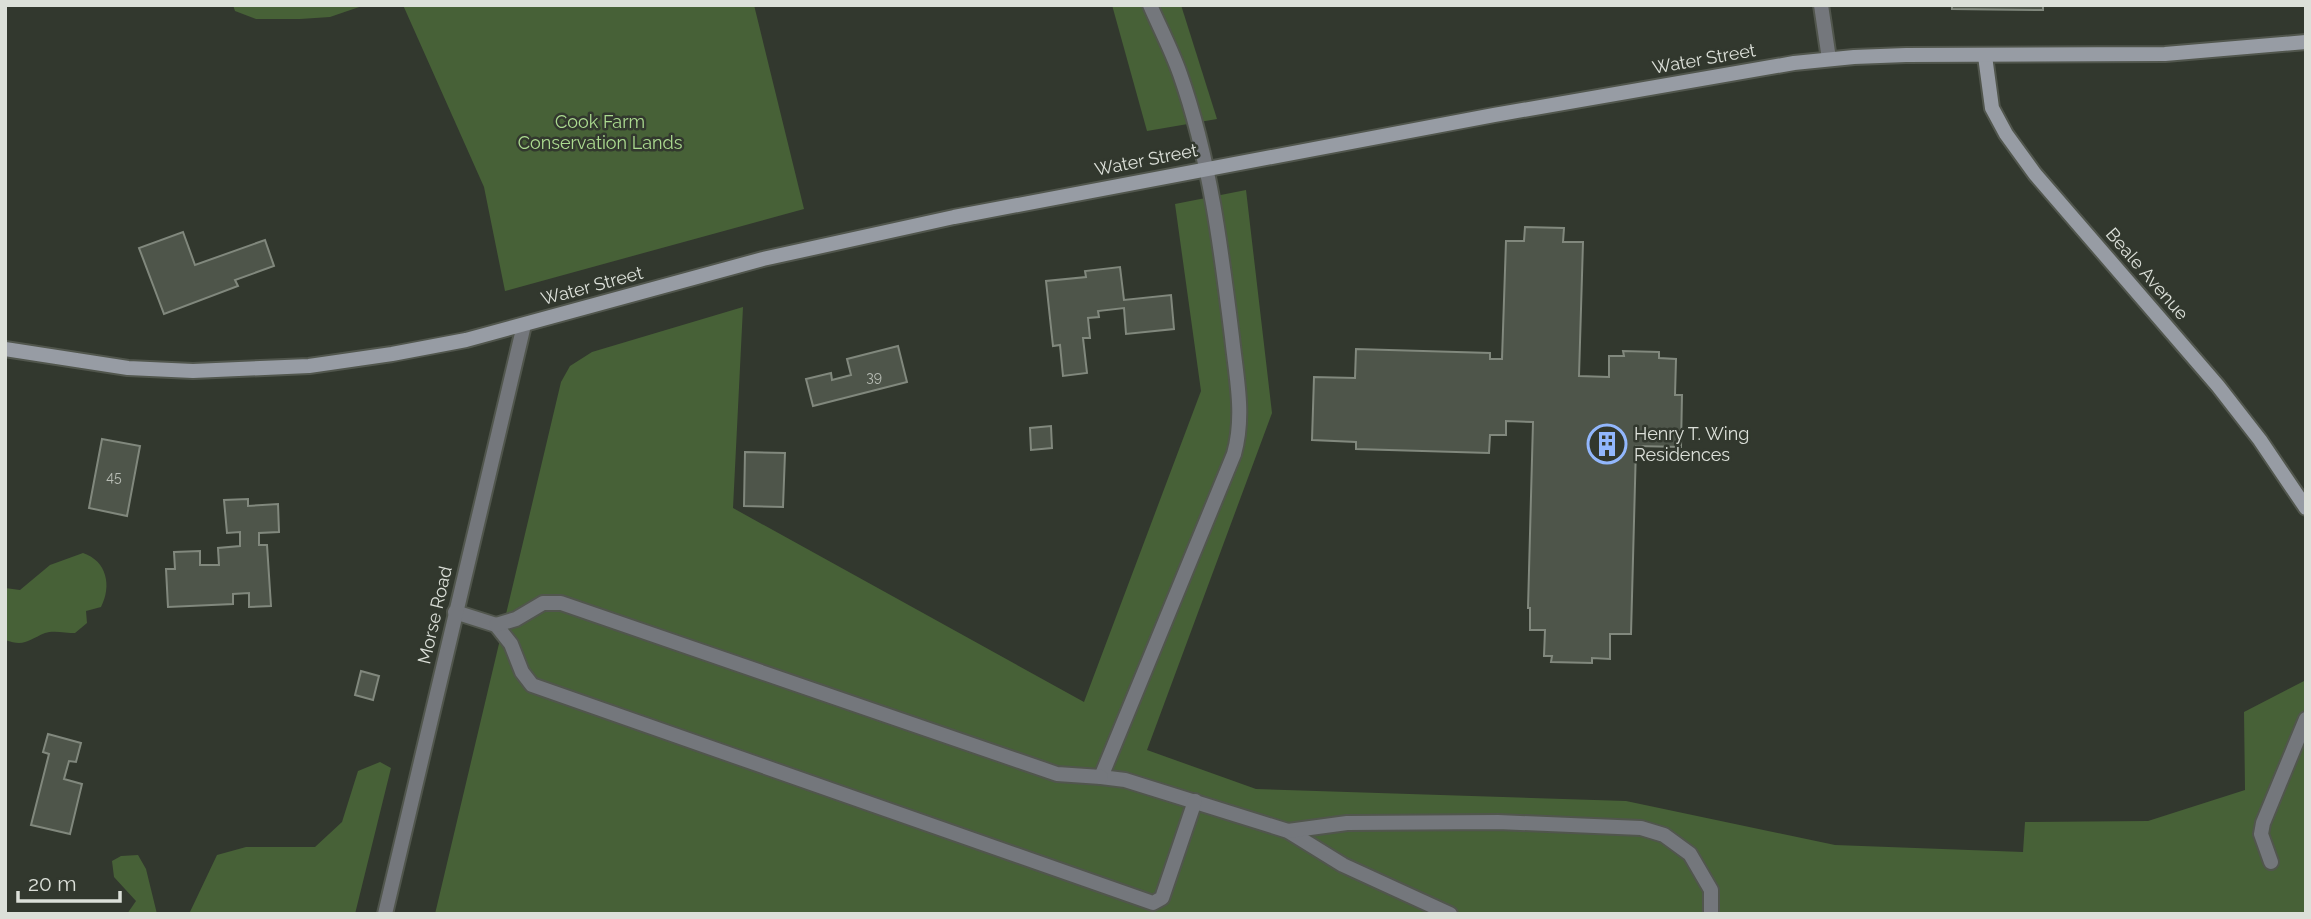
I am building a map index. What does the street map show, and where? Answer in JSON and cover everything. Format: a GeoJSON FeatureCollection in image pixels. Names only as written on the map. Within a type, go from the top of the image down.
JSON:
{"type":"FeatureCollection","features":[{"type":"Feature","properties":{"kind":"main road","name":"Water Street"},"geometry":{"type":"LineString","coordinates":[[5,349],[128,368],[193,371],[309,366],[466,340],[763,259],[845,240],[1207,167],[1794,63],[1906,55],[2165,54],[2306,42]]}},
{"type":"Feature","properties":{"kind":"main road","name":"Beale Avenue"},"geometry":{"type":"LineString","coordinates":[[1985,56],[1992,108],[2006,134],[2035,174],[2218,386],[2260,440],[2306,508]]}},
{"type":"Feature","properties":{"kind":"street"},"geometry":{"type":"LineString","coordinates":[[1101,777],[1187,571],[1234,454],[1239,435],[1238,391],[1222,249],[1207,167],[1180,74],[1150,5]]}},
{"type":"Feature","properties":{"kind":"street"},"geometry":{"type":"LineString","coordinates":[[1821,5],[1829,59]]}},
{"type":"Feature","properties":{"kind":"street","name":"Morse Road"},"geometry":{"type":"LineString","coordinates":[[385,914],[524,325]]}},
{"type":"Feature","properties":{"kind":"street"},"geometry":{"type":"LineString","coordinates":[[496,625],[516,619],[543,603],[561,603],[1057,774],[1125,780],[1288,831],[1343,865],[1450,914]]}},
{"type":"Feature","properties":{"kind":"street"},"geometry":{"type":"LineString","coordinates":[[455,612],[496,625],[511,643],[522,672],[532,685],[1153,902],[1162,898],[1195,801]]}},
{"type":"Feature","properties":{"kind":"street"},"geometry":{"type":"LineString","coordinates":[[2271,862],[2260,834],[2306,719]]}},
{"type":"Feature","properties":{"kind":"street"},"geometry":{"type":"LineString","coordinates":[[1288,831],[1361,823],[1498,822],[1641,828],[1664,835],[1690,854],[1711,890],[1711,914]]}},
{"type":"Feature","properties":{"kind":"green space"},"geometry":{"type":"Polygon","coordinates":[[[233,5],[365,5],[330,17],[256,19],[235,11],[233,5]]]}},
{"type":"Feature","properties":{"kind":"green space","name":"Cook Farm Conservation Lands"},"geometry":{"type":"Polygon","coordinates":[[[403,5],[754,5],[804,209],[505,291],[484,187],[403,5]]]}},
{"type":"Feature","properties":{"kind":"green space"},"geometry":{"type":"Polygon","coordinates":[[[1112,5],[1181,5],[1217,119],[1147,131],[1112,5]]]}},
{"type":"Feature","properties":{"kind":"green space"},"geometry":{"type":"Polygon","coordinates":[[[1246,190],[1272,413],[1147,750],[1256,789],[1626,801],[1835,845],[2023,852],[2025,822],[2148,821],[2245,790],[2244,712],[2306,680],[2306,914],[435,914],[561,382],[570,366],[592,352],[743,307],[733,508],[1084,702],[1201,391],[1175,204],[1246,190]]]}},
{"type":"Feature","properties":{"kind":"green space"},"geometry":{"type":"Polygon","coordinates":[[[83,553],[102,568],[106,583],[101,607],[86,611],[87,623],[75,633],[48,632],[22,643],[5,640],[5,588],[20,590],[50,565],[83,553]]]}},
{"type":"Feature","properties":{"kind":"green space"},"geometry":{"type":"Polygon","coordinates":[[[380,762],[391,768],[355,914],[189,914],[217,855],[246,847],[315,847],[342,822],[358,771],[380,762]]]}},
{"type":"Feature","properties":{"kind":"green space"},"geometry":{"type":"Polygon","coordinates":[[[138,855],[146,869],[157,914],[127,914],[136,901],[114,877],[112,861],[121,856],[138,855]]]}},
{"type":"Feature","properties":{"kind":"building"},"geometry":{"type":"Polygon","coordinates":[[[1952,5],[2043,5],[2043,10],[1952,9],[1952,5]]]}},
{"type":"Feature","properties":{"kind":"building","name":"Henry T. Wing Residences"},"geometry":{"type":"Polygon","coordinates":[[[1525,227],[1564,228],[1563,242],[1583,242],[1579,376],[1609,377],[1609,356],[1624,356],[1623,351],[1659,352],[1659,358],[1676,359],[1675,395],[1682,395],[1681,447],[1636,446],[1631,634],[1610,634],[1610,659],[1592,658],[1592,663],[1551,662],[1552,656],[1544,656],[1545,630],[1530,630],[1528,608],[1533,422],[1506,421],[1506,435],[1490,435],[1489,453],[1356,449],[1356,442],[1312,440],[1314,377],[1355,378],[1356,349],[1490,353],[1490,359],[1502,359],[1506,241],[1524,241],[1525,227]]]}},
{"type":"Feature","properties":{"kind":"building"},"geometry":{"type":"Polygon","coordinates":[[[183,232],[195,265],[265,240],[274,266],[235,280],[238,286],[164,314],[139,248],[183,232]]]}},
{"type":"Feature","properties":{"kind":"building"},"geometry":{"type":"Polygon","coordinates":[[[1120,267],[1124,300],[1171,295],[1174,329],[1126,334],[1124,308],[1098,311],[1099,317],[1088,318],[1090,338],[1083,338],[1087,373],[1063,376],[1060,345],[1053,346],[1046,281],[1086,277],[1085,271],[1120,267]]]}},
{"type":"Feature","properties":{"kind":"building"},"geometry":{"type":"Polygon","coordinates":[[[898,346],[907,382],[813,406],[806,379],[831,373],[832,380],[851,375],[847,359],[898,346]]]}},
{"type":"Feature","properties":{"kind":"building"},"geometry":{"type":"Polygon","coordinates":[[[1051,426],[1052,448],[1031,450],[1030,428],[1051,426]]]}},
{"type":"Feature","properties":{"kind":"building"},"geometry":{"type":"Polygon","coordinates":[[[102,439],[140,446],[127,516],[89,508],[102,439]]]}},
{"type":"Feature","properties":{"kind":"building"},"geometry":{"type":"Polygon","coordinates":[[[745,452],[785,453],[783,507],[744,506],[745,452]]]}},
{"type":"Feature","properties":{"kind":"building"},"geometry":{"type":"Polygon","coordinates":[[[248,499],[248,506],[278,504],[279,532],[259,533],[259,545],[267,545],[271,606],[249,607],[249,593],[233,594],[233,604],[168,607],[166,569],[175,569],[174,552],[200,551],[200,565],[219,565],[218,548],[240,546],[240,532],[227,533],[224,500],[248,499]]]}},
{"type":"Feature","properties":{"kind":"building"},"geometry":{"type":"Polygon","coordinates":[[[361,671],[379,676],[373,700],[355,695],[361,671]]]}},
{"type":"Feature","properties":{"kind":"building"},"geometry":{"type":"Polygon","coordinates":[[[48,734],[81,743],[76,762],[69,761],[64,779],[82,784],[70,834],[31,825],[49,754],[43,752],[48,734]]]}},
{"type":"Feature","properties":{"kind":"place","name":"Henry T. Wing Residences"},"geometry":{"type":"Point","coordinates":[1607,444]}}]}
